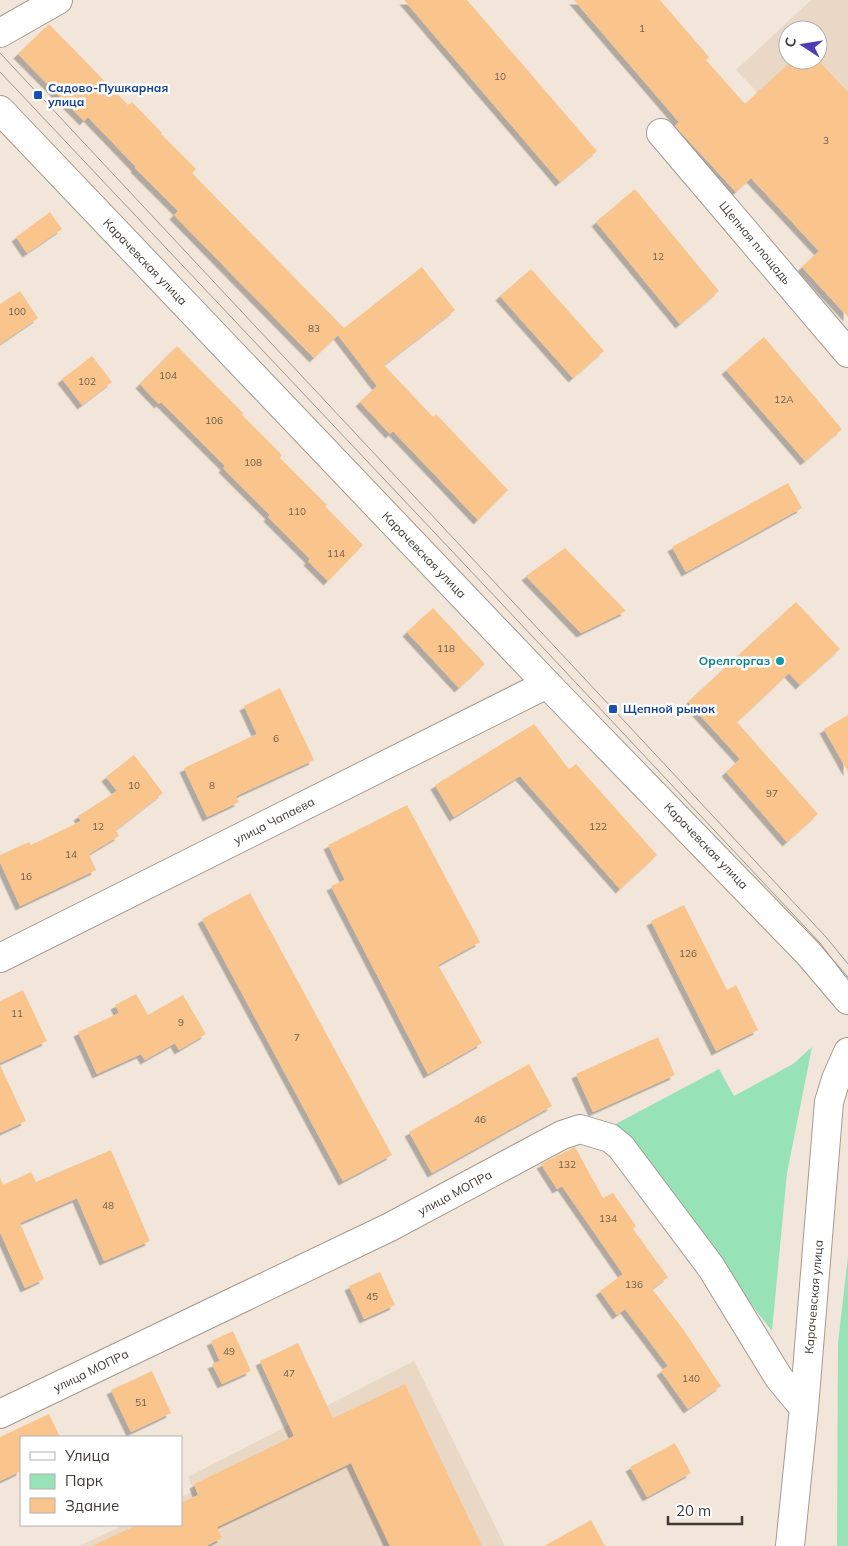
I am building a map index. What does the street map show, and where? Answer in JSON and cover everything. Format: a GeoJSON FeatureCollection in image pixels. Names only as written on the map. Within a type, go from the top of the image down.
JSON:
{"type":"FeatureCollection","features":[{"type":"Feature","properties":{"kind":"street"},"geometry":{"type":"LineString","coordinates":[[0,33],[58,0]]}},
{"type":"Feature","properties":{"kind":"street","name":"Карачевская улица"},"geometry":{"type":"LineString","coordinates":[[0,110],[547,684],[802,946],[848,1000]]}},
{"type":"Feature","properties":{"kind":"street","name":"Щепная площадь"},"geometry":{"type":"LineString","coordinates":[[661,133],[848,353]]}},
{"type":"Feature","properties":{"kind":"street","name":"улица Чапаева"},"geometry":{"type":"LineString","coordinates":[[0,958],[547,684]]}},
{"type":"Feature","properties":{"kind":"street","name":"Карачевская улица"},"geometry":{"type":"LineString","coordinates":[[790,1546],[804,1408],[830,1102],[836,1079],[848,1052]]}},
{"type":"Feature","properties":{"kind":"street","name":"улица МОПРа"},"geometry":{"type":"LineString","coordinates":[[0,1414],[390,1227],[562,1135],[580,1129],[610,1138],[621,1147],[711,1267],[779,1378],[804,1408]]}},
{"type":"Feature","properties":{"kind":"shaded area"},"geometry":{"type":"Polygon","coordinates":[[[811,0],[848,0],[848,187],[736,70],[778,31],[778,70],[828,70],[828,20],[790,20],[811,0]]]}},
{"type":"Feature","properties":{"kind":"shaded area"},"geometry":{"type":"Polygon","coordinates":[[[414,1361],[505,1546],[79,1546],[122,1526],[182,1526],[182,1497],[194,1491],[188,1477],[414,1361]]]}},
{"type":"Feature","properties":{"kind":"green space"},"geometry":{"type":"Polygon","coordinates":[[[812,1047],[787,1173],[772,1331],[612,1126],[719,1069],[734,1096],[793,1064],[812,1047]]]}},
{"type":"Feature","properties":{"kind":"green space"},"geometry":{"type":"Polygon","coordinates":[[[848,1256],[848,1546],[837,1546],[838,1343],[848,1256]]]}},
{"type":"Feature","properties":{"kind":"building"},"geometry":{"type":"Polygon","coordinates":[[[404,0],[467,0],[597,151],[560,182],[404,0]]]}},
{"type":"Feature","properties":{"kind":"building"},"geometry":{"type":"Polygon","coordinates":[[[574,0],[660,0],[709,57],[706,60],[745,104],[782,70],[827,70],[848,92],[848,317],[802,267],[819,251],[751,178],[736,192],[675,126],[679,122],[574,0]]]}},
{"type":"Feature","properties":{"kind":"building"},"geometry":{"type":"Polygon","coordinates":[[[49,24],[128,105],[132,102],[196,169],[192,173],[344,328],[422,267],[455,310],[384,365],[433,417],[436,414],[508,490],[478,520],[393,431],[390,434],[360,402],[377,386],[338,335],[314,358],[174,215],[178,211],[88,117],[84,121],[18,54],[49,24]]]}},
{"type":"Feature","properties":{"kind":"building"},"geometry":{"type":"Polygon","coordinates":[[[635,189],[719,291],[680,324],[596,222],[635,189]]]}},
{"type":"Feature","properties":{"kind":"building"},"geometry":{"type":"Polygon","coordinates":[[[50,212],[62,229],[27,253],[16,237],[50,212]]]}},
{"type":"Feature","properties":{"kind":"building"},"geometry":{"type":"Polygon","coordinates":[[[531,269],[604,351],[573,378],[500,296],[531,269]]]}},
{"type":"Feature","properties":{"kind":"building"},"geometry":{"type":"Polygon","coordinates":[[[20,291],[38,318],[0,344],[0,304],[20,291]]]}},
{"type":"Feature","properties":{"kind":"building"},"geometry":{"type":"Polygon","coordinates":[[[764,337],[842,429],[805,461],[726,370],[764,337]]]}},
{"type":"Feature","properties":{"kind":"building"},"geometry":{"type":"Polygon","coordinates":[[[177,346],[243,413],[242,415],[282,455],[280,458],[327,505],[325,506],[363,545],[328,581],[308,561],[310,559],[268,517],[270,515],[223,468],[225,466],[161,402],[159,404],[140,384],[177,346]]]}},
{"type":"Feature","properties":{"kind":"building"},"geometry":{"type":"Polygon","coordinates":[[[92,356],[112,382],[82,405],[62,379],[92,356]]]}},
{"type":"Feature","properties":{"kind":"building"},"geometry":{"type":"Polygon","coordinates":[[[788,483],[802,508],[686,572],[672,547],[788,483]]]}},
{"type":"Feature","properties":{"kind":"building"},"geometry":{"type":"Polygon","coordinates":[[[565,548],[626,611],[581,633],[526,576],[565,548]]]}},
{"type":"Feature","properties":{"kind":"building","name":"Орелгоргаз"},"geometry":{"type":"Polygon","coordinates":[[[796,602],[840,649],[800,685],[789,673],[737,722],[818,814],[787,842],[726,772],[740,759],[688,702],[796,602]]]}},
{"type":"Feature","properties":{"kind":"building"},"geometry":{"type":"Polygon","coordinates":[[[433,608],[485,664],[459,688],[407,632],[433,608]]]}},
{"type":"Feature","properties":{"kind":"building"},"geometry":{"type":"Polygon","coordinates":[[[280,688],[314,760],[236,796],[239,802],[207,817],[184,768],[257,734],[244,706],[280,688]]]}},
{"type":"Feature","properties":{"kind":"building"},"geometry":{"type":"Polygon","coordinates":[[[848,715],[848,772],[824,729],[848,715]]]}},
{"type":"Feature","properties":{"kind":"building"},"geometry":{"type":"Polygon","coordinates":[[[534,724],[569,769],[576,764],[657,855],[620,889],[520,776],[454,817],[435,785],[534,724]]]}},
{"type":"Feature","properties":{"kind":"building"},"geometry":{"type":"Polygon","coordinates":[[[134,755],[163,793],[116,830],[119,836],[89,854],[96,870],[20,906],[0,862],[0,855],[29,842],[31,845],[81,821],[78,816],[117,791],[106,777],[134,755]]]}},
{"type":"Feature","properties":{"kind":"building"},"geometry":{"type":"Polygon","coordinates":[[[407,805],[480,942],[438,965],[482,1043],[428,1074],[331,886],[345,880],[328,845],[407,805]]]}},
{"type":"Feature","properties":{"kind":"building"},"geometry":{"type":"Polygon","coordinates":[[[250,893],[392,1155],[343,1181],[202,919],[250,893]]]}},
{"type":"Feature","properties":{"kind":"building"},"geometry":{"type":"Polygon","coordinates":[[[684,905],[727,990],[736,985],[758,1030],[716,1051],[651,921],[684,905]]]}},
{"type":"Feature","properties":{"kind":"building"},"geometry":{"type":"Polygon","coordinates":[[[23,990],[47,1041],[0,1063],[0,1001],[23,990]]]}},
{"type":"Feature","properties":{"kind":"building"},"geometry":{"type":"Polygon","coordinates":[[[136,994],[148,1015],[183,995],[206,1034],[179,1050],[175,1043],[145,1060],[141,1054],[97,1074],[78,1032],[119,1013],[115,1005],[136,994]]]}},
{"type":"Feature","properties":{"kind":"building"},"geometry":{"type":"Polygon","coordinates":[[[658,1037],[675,1075],[593,1112],[576,1074],[658,1037]]]}},
{"type":"Feature","properties":{"kind":"building"},"geometry":{"type":"Polygon","coordinates":[[[529,1064],[552,1106],[432,1173],[409,1132],[529,1064]]]}},
{"type":"Feature","properties":{"kind":"building"},"geometry":{"type":"Polygon","coordinates":[[[0,1065],[26,1121],[0,1133],[0,1065]]]}},
{"type":"Feature","properties":{"kind":"building"},"geometry":{"type":"Polygon","coordinates":[[[575,1147],[603,1198],[613,1193],[636,1226],[633,1229],[668,1277],[652,1289],[683,1329],[721,1386],[688,1409],[661,1371],[668,1366],[625,1309],[617,1315],[600,1291],[623,1274],[562,1186],[557,1189],[541,1164],[575,1147]]]}},
{"type":"Feature","properties":{"kind":"building"},"geometry":{"type":"Polygon","coordinates":[[[111,1150],[150,1241],[104,1261],[77,1198],[20,1223],[44,1279],[25,1288],[0,1232],[0,1177],[3,1185],[31,1172],[36,1182],[111,1150]]]}},
{"type":"Feature","properties":{"kind":"building"},"geometry":{"type":"Polygon","coordinates":[[[380,1272],[395,1305],[364,1319],[349,1286],[380,1272]]]}},
{"type":"Feature","properties":{"kind":"building"},"geometry":{"type":"Polygon","coordinates":[[[233,1331],[251,1371],[222,1384],[212,1364],[220,1361],[211,1341],[233,1331]]]}},
{"type":"Feature","properties":{"kind":"building"},"geometry":{"type":"Polygon","coordinates":[[[298,1343],[333,1418],[405,1384],[482,1546],[390,1546],[351,1463],[217,1527],[222,1538],[206,1546],[92,1546],[135,1526],[182,1526],[182,1503],[198,1495],[194,1484],[294,1436],[260,1361],[298,1343]]]}},
{"type":"Feature","properties":{"kind":"building"},"geometry":{"type":"Polygon","coordinates":[[[152,1371],[171,1413],[131,1432],[111,1390],[152,1371]]]}},
{"type":"Feature","properties":{"kind":"building"},"geometry":{"type":"Polygon","coordinates":[[[49,1414],[60,1436],[20,1436],[20,1471],[0,1481],[0,1437],[49,1414]]]}},
{"type":"Feature","properties":{"kind":"building"},"geometry":{"type":"Polygon","coordinates":[[[675,1443],[691,1473],[647,1497],[630,1467],[675,1443]]]}},
{"type":"Feature","properties":{"kind":"building"},"geometry":{"type":"Polygon","coordinates":[[[591,1520],[605,1546],[544,1546],[591,1520]]]}},
{"type":"Feature","properties":{"kind":"tram line"},"geometry":{"type":"LineString","coordinates":[[0,53],[826,937],[848,964]]}},
{"type":"Feature","properties":{"kind":"tram line"},"geometry":{"type":"LineString","coordinates":[[0,72],[820,943],[848,980]]}},
{"type":"Feature","properties":{"kind":"place","name":"Садово-Пушкарная улица"},"geometry":{"type":"Point","coordinates":[38,95]}},
{"type":"Feature","properties":{"kind":"place","name":"Орелгоргаз"},"geometry":{"type":"Point","coordinates":[780,661]}},
{"type":"Feature","properties":{"kind":"place","name":"Щепной рынок"},"geometry":{"type":"Point","coordinates":[613,709]}}]}
